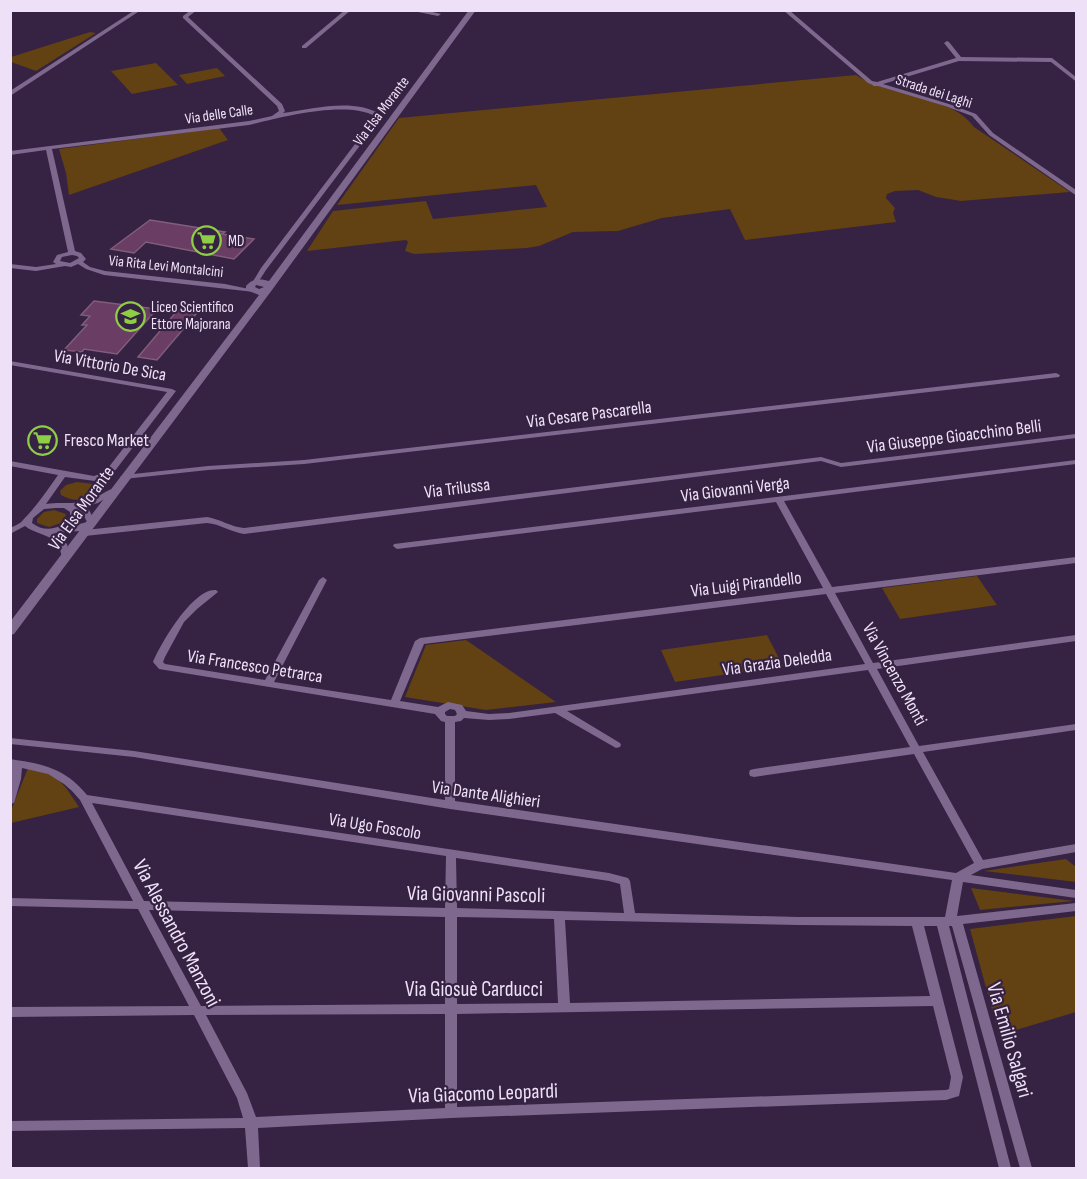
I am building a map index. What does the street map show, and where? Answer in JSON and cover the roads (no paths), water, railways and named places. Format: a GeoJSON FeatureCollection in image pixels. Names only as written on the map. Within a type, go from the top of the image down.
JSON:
{"type":"FeatureCollection","features":[{"type":"Feature","properties":{"kind":"street"},"geometry":{"type":"LineString","coordinates":[[10,94],[139,10]]}},
{"type":"Feature","properties":{"kind":"street","name":"Via delle Calle"},"geometry":{"type":"LineString","coordinates":[[10,153],[249,123],[279,115],[282,111],[280,105],[185,17],[195,10]]}},
{"type":"Feature","properties":{"kind":"street"},"geometry":{"type":"LineString","coordinates":[[304,47],[350,10]]}},
{"type":"Feature","properties":{"kind":"street"},"geometry":{"type":"LineString","coordinates":[[410,10],[438,14]]}},
{"type":"Feature","properties":{"kind":"street","name":"Via Elsa Morante"},"geometry":{"type":"LineString","coordinates":[[10,631],[268,288],[473,10]]}},
{"type":"Feature","properties":{"kind":"street","name":"Strada dei Laghi"},"geometry":{"type":"LineString","coordinates":[[785,10],[876,85],[974,115],[991,134],[1077,193]]}},
{"type":"Feature","properties":{"kind":"street"},"geometry":{"type":"LineString","coordinates":[[947,42],[959,59]]}},
{"type":"Feature","properties":{"kind":"street"},"geometry":{"type":"LineString","coordinates":[[876,85],[959,59],[1050,59],[1058,62],[1077,79]]}},
{"type":"Feature","properties":{"kind":"street"},"geometry":{"type":"LineString","coordinates":[[253,285],[378,115],[370,110],[352,108],[279,115]]}},
{"type":"Feature","properties":{"kind":"street","name":"Via Rita Levi Montalcini"},"geometry":{"type":"LineString","coordinates":[[49,148],[72,253],[83,257],[79,262],[88,268],[104,273],[225,286],[253,285]]}},
{"type":"Feature","properties":{"kind":"street"},"geometry":{"type":"LineString","coordinates":[[62,265],[56,262],[56,258],[72,253]]}},
{"type":"Feature","properties":{"kind":"street"},"geometry":{"type":"LineString","coordinates":[[10,266],[36,269],[79,262]]}},
{"type":"Feature","properties":{"kind":"street"},"geometry":{"type":"LineString","coordinates":[[253,285],[265,282],[268,288]]}},
{"type":"Feature","properties":{"kind":"street","name":"Via Vittorio De Sica"},"geometry":{"type":"LineString","coordinates":[[10,363],[172,391],[105,476],[92,479],[63,474]]}},
{"type":"Feature","properties":{"kind":"street","name":"Via Cesare Pascarella"},"geometry":{"type":"LineString","coordinates":[[124,477],[214,467],[304,462],[1056,375]]}},
{"type":"Feature","properties":{"kind":"street","name":"Via Giuseppe Gioacchino Belli"},"geometry":{"type":"LineString","coordinates":[[835,465],[1077,436]]}},
{"type":"Feature","properties":{"kind":"street","name":"Via Trilussa"},"geometry":{"type":"LineString","coordinates":[[85,533],[204,520],[220,521],[232,530],[244,531],[821,459],[828,460],[835,465]]}},
{"type":"Feature","properties":{"kind":"street","name":"Via Giovanni Verga"},"geometry":{"type":"LineString","coordinates":[[396,546],[1077,462]]}},
{"type":"Feature","properties":{"kind":"street"},"geometry":{"type":"LineString","coordinates":[[10,463],[63,474],[28,521],[10,532]]}},
{"type":"Feature","properties":{"kind":"street"},"geometry":{"type":"LineString","coordinates":[[66,507],[95,501],[115,490]]}},
{"type":"Feature","properties":{"kind":"street"},"geometry":{"type":"LineString","coordinates":[[48,494],[53,501],[66,507],[75,515],[74,519],[58,530]]}},
{"type":"Feature","properties":{"kind":"street","name":"Via Vincenzo Monti"},"geometry":{"type":"LineString","coordinates":[[779,500],[868,666],[980,865]]}},
{"type":"Feature","properties":{"kind":"street"},"geometry":{"type":"LineString","coordinates":[[37,510],[49,506],[66,507],[86,512],[92,523],[80,528],[47,532]]}},
{"type":"Feature","properties":{"kind":"street"},"geometry":{"type":"LineString","coordinates":[[28,521],[31,528],[47,532],[63,544],[66,557]]}},
{"type":"Feature","properties":{"kind":"street","name":"Via Luigi Pirandello"},"geometry":{"type":"LineString","coordinates":[[395,703],[420,641],[1077,560]]}},
{"type":"Feature","properties":{"kind":"street"},"geometry":{"type":"LineString","coordinates":[[268,684],[323,580]]}},
{"type":"Feature","properties":{"kind":"street","name":"Via Francesco Petrarca"},"geometry":{"type":"LineString","coordinates":[[213,592],[191,608],[179,621],[160,657],[159,665],[173,670],[440,711]]}},
{"type":"Feature","properties":{"kind":"street","name":"Via Grazia Deledda"},"geometry":{"type":"LineString","coordinates":[[462,714],[482,717],[558,710],[1077,638]]}},
{"type":"Feature","properties":{"kind":"street"},"geometry":{"type":"LineString","coordinates":[[454,705],[462,710],[462,714],[458,719],[450,720],[440,715],[440,711],[443,707],[454,705]]}},
{"type":"Feature","properties":{"kind":"street"},"geometry":{"type":"LineString","coordinates":[[558,710],[616,745]]}},
{"type":"Feature","properties":{"kind":"street"},"geometry":{"type":"LineString","coordinates":[[450,720],[450,805]]}},
{"type":"Feature","properties":{"kind":"street"},"geometry":{"type":"LineString","coordinates":[[754,773],[1077,727]]}},
{"type":"Feature","properties":{"kind":"street","name":"Via Dante Alighieri"},"geometry":{"type":"LineString","coordinates":[[10,741],[124,753],[450,805],[1077,894]]}},
{"type":"Feature","properties":{"kind":"street"},"geometry":{"type":"LineString","coordinates":[[10,800],[16,779],[14,762]]}},
{"type":"Feature","properties":{"kind":"street","name":"Via Alessandro Manzoni"},"geometry":{"type":"LineString","coordinates":[[14,762],[47,769],[62,775],[84,798],[194,1010],[243,1097],[251,1123],[254,1168]]}},
{"type":"Feature","properties":{"kind":"street","name":"Via Ugo Foscolo"},"geometry":{"type":"LineString","coordinates":[[84,798],[619,879],[624,881],[628,888],[630,917]]}},
{"type":"Feature","properties":{"kind":"street"},"geometry":{"type":"LineString","coordinates":[[950,922],[958,877],[980,865],[1076,849]]}},
{"type":"Feature","properties":{"kind":"street"},"geometry":{"type":"LineString","coordinates":[[451,854],[451,1113]]}},
{"type":"Feature","properties":{"kind":"street","name":"Via Giovanni Pascoli"},"geometry":{"type":"LineString","coordinates":[[10,902],[559,916],[917,922],[950,922],[1077,907]]}},
{"type":"Feature","properties":{"kind":"street"},"geometry":{"type":"LineString","coordinates":[[559,916],[564,1008]]}},
{"type":"Feature","properties":{"kind":"street"},"geometry":{"type":"LineString","coordinates":[[917,922],[938,1001]]}},
{"type":"Feature","properties":{"kind":"street","name":"Via Emilio Salgari"},"geometry":{"type":"LineString","coordinates":[[950,922],[1005,1168]]}},
{"type":"Feature","properties":{"kind":"street","name":"Via Emilio Salgari"},"geometry":{"type":"LineString","coordinates":[[950,922],[1026,1168]]}},
{"type":"Feature","properties":{"kind":"street","name":"Via Giosuè Carducci"},"geometry":{"type":"LineString","coordinates":[[10,1012],[564,1008],[938,1001]]}},
{"type":"Feature","properties":{"kind":"street","name":"Via Giacomo Leopardi"},"geometry":{"type":"LineString","coordinates":[[10,1126],[251,1123],[451,1113],[934,1096],[955,1092],[957,1077],[938,1001]]}},
{"type":"Feature","properties":{"kind":"place","name":"MD"},"geometry":{"type":"Point","coordinates":[207,241]}},
{"type":"Feature","properties":{"kind":"place","name":"Liceo Scientifico Ettore Majorana"},"geometry":{"type":"Point","coordinates":[130,316]}},
{"type":"Feature","properties":{"kind":"place","name":"Fresco Market"},"geometry":{"type":"Point","coordinates":[43,440]}}]}
